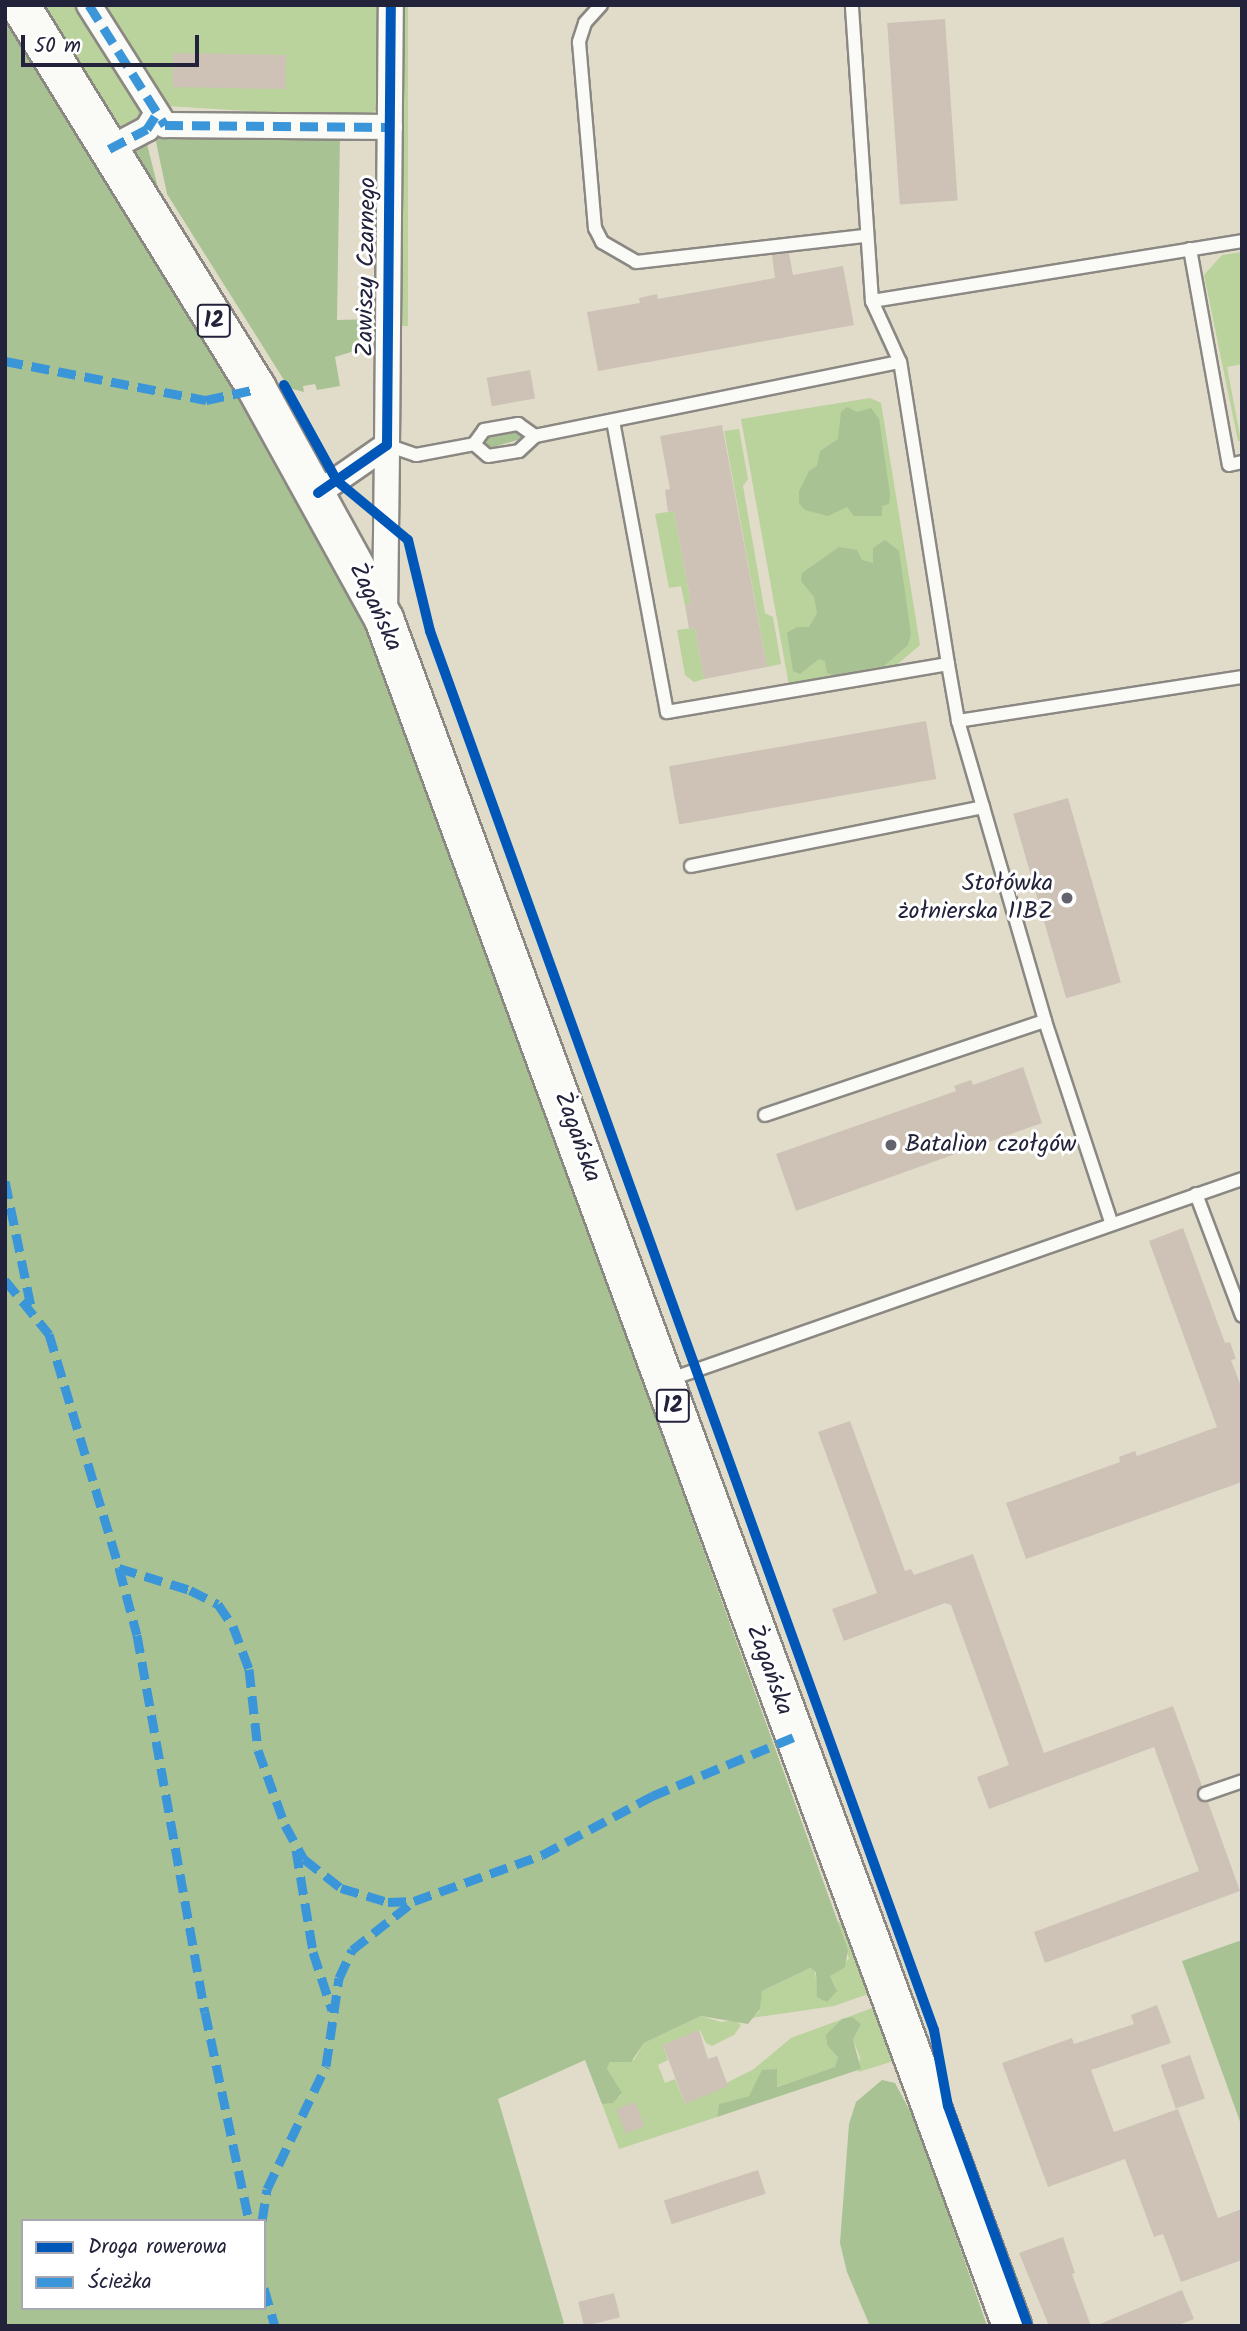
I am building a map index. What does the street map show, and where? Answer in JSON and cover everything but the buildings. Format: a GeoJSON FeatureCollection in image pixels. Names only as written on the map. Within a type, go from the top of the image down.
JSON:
{"type":"FeatureCollection","features":[{"type":"Feature","properties":{"kind":"main road","name":"Żagańska"},"geometry":{"type":"LineString","coordinates":[[20,5],[318,493],[384,619],[1012,2326]]}},
{"type":"Feature","properties":{"kind":"street"},"geometry":{"type":"LineString","coordinates":[[89,5],[155,116],[165,125],[390,127]]}},
{"type":"Feature","properties":{"kind":"street","name":"Zawiszy Czarnego"},"geometry":{"type":"LineString","coordinates":[[384,619],[391,5]]}},
{"type":"Feature","properties":{"kind":"street"},"geometry":{"type":"LineString","coordinates":[[108,149],[147,129],[155,116]]}},
{"type":"Feature","properties":{"kind":"street"},"geometry":{"type":"LineString","coordinates":[[318,493],[387,445]]}},
{"type":"Feature","properties":{"kind":"lane"},"geometry":{"type":"LineString","coordinates":[[601,5],[585,23],[579,42],[595,228],[602,243],[636,262],[865,236]]}},
{"type":"Feature","properties":{"kind":"lane"},"geometry":{"type":"LineString","coordinates":[[852,5],[865,236],[872,301],[900,362],[958,721],[1045,1021],[1111,1222]]}},
{"type":"Feature","properties":{"kind":"lane"},"geometry":{"type":"LineString","coordinates":[[872,301],[1242,241]]}},
{"type":"Feature","properties":{"kind":"lane"},"geometry":{"type":"LineString","coordinates":[[1190,249],[1229,464],[1242,462]]}},
{"type":"Feature","properties":{"kind":"lane"},"geometry":{"type":"LineString","coordinates":[[474,444],[488,456],[509,453],[519,451],[535,436],[900,362]]}},
{"type":"Feature","properties":{"kind":"lane"},"geometry":{"type":"LineString","coordinates":[[614,421],[667,712],[948,664]]}},
{"type":"Feature","properties":{"kind":"lane"},"geometry":{"type":"LineString","coordinates":[[387,445],[416,455],[474,444],[484,430],[518,424],[535,436]]}},
{"type":"Feature","properties":{"kind":"lane"},"geometry":{"type":"LineString","coordinates":[[958,721],[1242,677]]}},
{"type":"Feature","properties":{"kind":"lane"},"geometry":{"type":"LineString","coordinates":[[691,866],[983,807]]}},
{"type":"Feature","properties":{"kind":"lane"},"geometry":{"type":"LineString","coordinates":[[765,1115],[1045,1021]]}},
{"type":"Feature","properties":{"kind":"lane"},"geometry":{"type":"LineString","coordinates":[[665,1382],[1111,1222],[1242,1179]]}},
{"type":"Feature","properties":{"kind":"lane"},"geometry":{"type":"LineString","coordinates":[[1196,1195],[1242,1316]]}},
{"type":"Feature","properties":{"kind":"lane"},"geometry":{"type":"LineString","coordinates":[[1205,1794],[1242,1781]]}},
{"type":"Feature","properties":{"kind":"green space"},"geometry":{"type":"Polygon","coordinates":[[[33,5],[80,5],[140,105],[142,115],[134,127],[119,134],[33,5]]]}},
{"type":"Feature","properties":{"kind":"green space"},"geometry":{"type":"Polygon","coordinates":[[[103,5],[379,5],[378,108],[371,114],[297,114],[168,106],[103,5]]]}},
{"type":"Feature","properties":{"kind":"green space"},"geometry":{"type":"Polygon","coordinates":[[[402,5],[408,5],[408,326],[402,326],[402,5]]]}},
{"type":"Feature","properties":{"kind":"green space"},"geometry":{"type":"Polygon","coordinates":[[[5,21],[246,409],[339,569],[376,645],[848,1950],[845,1967],[830,1976],[837,1991],[827,2002],[817,1997],[816,1972],[810,1968],[762,1991],[760,2009],[748,2024],[701,2016],[644,2043],[631,2062],[610,2062],[607,2069],[622,2093],[613,2103],[602,2104],[585,2060],[498,2099],[564,2323],[558,2326],[5,2326],[5,21]]]}},
{"type":"Feature","properties":{"kind":"green space"},"geometry":{"type":"Polygon","coordinates":[[[154,132],[340,136],[337,320],[376,319],[376,325],[367,325],[367,347],[335,357],[340,386],[317,390],[315,384],[303,386],[304,392],[289,388],[167,194],[154,132]]]}},
{"type":"Feature","properties":{"kind":"green space"},"geometry":{"type":"Polygon","coordinates":[[[145,136],[159,192],[283,393],[273,386],[126,149],[145,136]]]}},
{"type":"Feature","properties":{"kind":"green space"},"geometry":{"type":"Polygon","coordinates":[[[1242,252],[1242,364],[1227,367],[1241,441],[1238,441],[1204,275],[1222,255],[1242,252]]]}},
{"type":"Feature","properties":{"kind":"green space"},"geometry":{"type":"Polygon","coordinates":[[[870,398],[881,403],[920,645],[892,669],[789,686],[741,419],[870,398]]]}},
{"type":"Feature","properties":{"kind":"green space"},"geometry":{"type":"Polygon","coordinates":[[[847,407],[857,412],[871,408],[879,419],[890,494],[889,504],[882,506],[882,516],[854,516],[847,507],[828,516],[805,510],[799,503],[799,491],[809,471],[817,466],[820,451],[838,439],[841,412],[847,407]]]}},
{"type":"Feature","properties":{"kind":"green space"},"geometry":{"type":"Polygon","coordinates":[[[739,429],[748,479],[743,486],[765,613],[773,617],[781,664],[767,667],[724,431],[739,429]]]}},
{"type":"Feature","properties":{"kind":"green space"},"geometry":{"type":"Polygon","coordinates":[[[517,432],[527,437],[490,448],[481,444],[489,437],[517,432]]]}},
{"type":"Feature","properties":{"kind":"green space"},"geometry":{"type":"Polygon","coordinates":[[[674,511],[691,604],[685,605],[681,586],[669,588],[655,514],[674,511]]]}},
{"type":"Feature","properties":{"kind":"green space"},"geometry":{"type":"Polygon","coordinates":[[[885,540],[899,551],[911,634],[908,645],[884,666],[834,675],[827,673],[825,661],[819,659],[800,674],[793,671],[787,633],[797,627],[809,627],[817,613],[814,597],[801,581],[802,573],[839,547],[857,550],[862,560],[873,563],[873,548],[885,540]]]}},
{"type":"Feature","properties":{"kind":"green space"},"geometry":{"type":"Polygon","coordinates":[[[695,628],[704,679],[694,682],[685,675],[677,630],[695,628]]]}},
{"type":"Feature","properties":{"kind":"green space"},"geometry":{"type":"Polygon","coordinates":[[[844,1919],[871,1993],[834,2006],[751,2018],[759,2012],[762,1991],[810,1968],[815,1971],[817,1989],[836,1988],[830,1976],[849,1959],[838,1922],[844,1919]]]}},
{"type":"Feature","properties":{"kind":"green space"},"geometry":{"type":"Polygon","coordinates":[[[1242,1940],[1242,2127],[1182,1961],[1242,1940]]]}},
{"type":"Feature","properties":{"kind":"green space"},"geometry":{"type":"Polygon","coordinates":[[[875,2007],[894,2061],[858,2072],[860,2057],[853,2040],[861,2024],[826,2041],[838,2056],[836,2067],[776,2087],[777,2069],[749,2096],[719,2104],[717,2117],[619,2149],[602,2104],[621,2096],[607,2069],[610,2062],[634,2060],[644,2043],[701,2016],[721,2022],[734,2020],[741,2025],[734,2035],[712,2046],[706,2043],[700,2030],[663,2045],[668,2060],[658,2065],[665,2083],[675,2079],[685,2104],[754,2069],[791,2038],[875,2007]]]}},
{"type":"Feature","properties":{"kind":"green space"},"geometry":{"type":"Polygon","coordinates":[[[852,2017],[861,2024],[853,2040],[861,2069],[717,2117],[719,2104],[749,2096],[762,2070],[777,2069],[777,2087],[835,2067],[838,2057],[827,2045],[826,2035],[842,2019],[852,2017]]]}},
{"type":"Feature","properties":{"kind":"green space"},"geometry":{"type":"Polygon","coordinates":[[[882,2080],[895,2083],[918,2126],[987,2326],[870,2326],[847,2272],[840,2243],[849,2124],[856,2102],[882,2080]]]}},
{"type":"Feature","properties":{"kind":"marked path"},"geometry":{"type":"LineString","coordinates":[[89,5],[165,125],[390,127]]}},
{"type":"Feature","properties":{"kind":"marked path"},"geometry":{"type":"LineString","coordinates":[[109,149],[147,129],[155,116]]}},
{"type":"Feature","properties":{"kind":"marked path"},"geometry":{"type":"LineString","coordinates":[[5,361],[206,400],[257,389]]}},
{"type":"Feature","properties":{"kind":"marked path"},"geometry":{"type":"LineString","coordinates":[[5,1181],[31,1306]]}},
{"type":"Feature","properties":{"kind":"marked path"},"geometry":{"type":"LineString","coordinates":[[5,1280],[49,1334],[119,1568],[190,1590],[218,1604],[233,1626],[249,1669],[258,1750],[285,1825],[304,1859],[341,1888],[388,1902],[414,1901],[542,1855],[652,1796],[794,1737]]}},
{"type":"Feature","properties":{"kind":"marked path"},"geometry":{"type":"LineString","coordinates":[[119,1568],[137,1635],[205,2012],[249,2219]]}},
{"type":"Feature","properties":{"kind":"marked path"},"geometry":{"type":"LineString","coordinates":[[296,1850],[313,1952],[332,2010]]}},
{"type":"Feature","properties":{"kind":"marked path"},"geometry":{"type":"LineString","coordinates":[[262,2219],[267,2189],[326,2066],[339,1978],[352,1950],[414,1901]]}},
{"type":"Feature","properties":{"kind":"marked path"},"geometry":{"type":"LineString","coordinates":[[266,2295],[275,2326]]}},
{"type":"Feature","properties":{"kind":"cycle path"},"geometry":{"type":"LineString","coordinates":[[318,493],[387,445],[391,5]]}},
{"type":"Feature","properties":{"kind":"cycle path"},"geometry":{"type":"LineString","coordinates":[[284,385],[337,481],[408,540],[430,631],[934,2030],[948,2106],[1028,2326]]}},
{"type":"Feature","properties":{"kind":"place","name":"Stołówka żołnierska 11BZ"},"geometry":{"type":"Point","coordinates":[1067,898]}},
{"type":"Feature","properties":{"kind":"place","name":"Batalion czołgów"},"geometry":{"type":"Point","coordinates":[891,1145]}}]}
